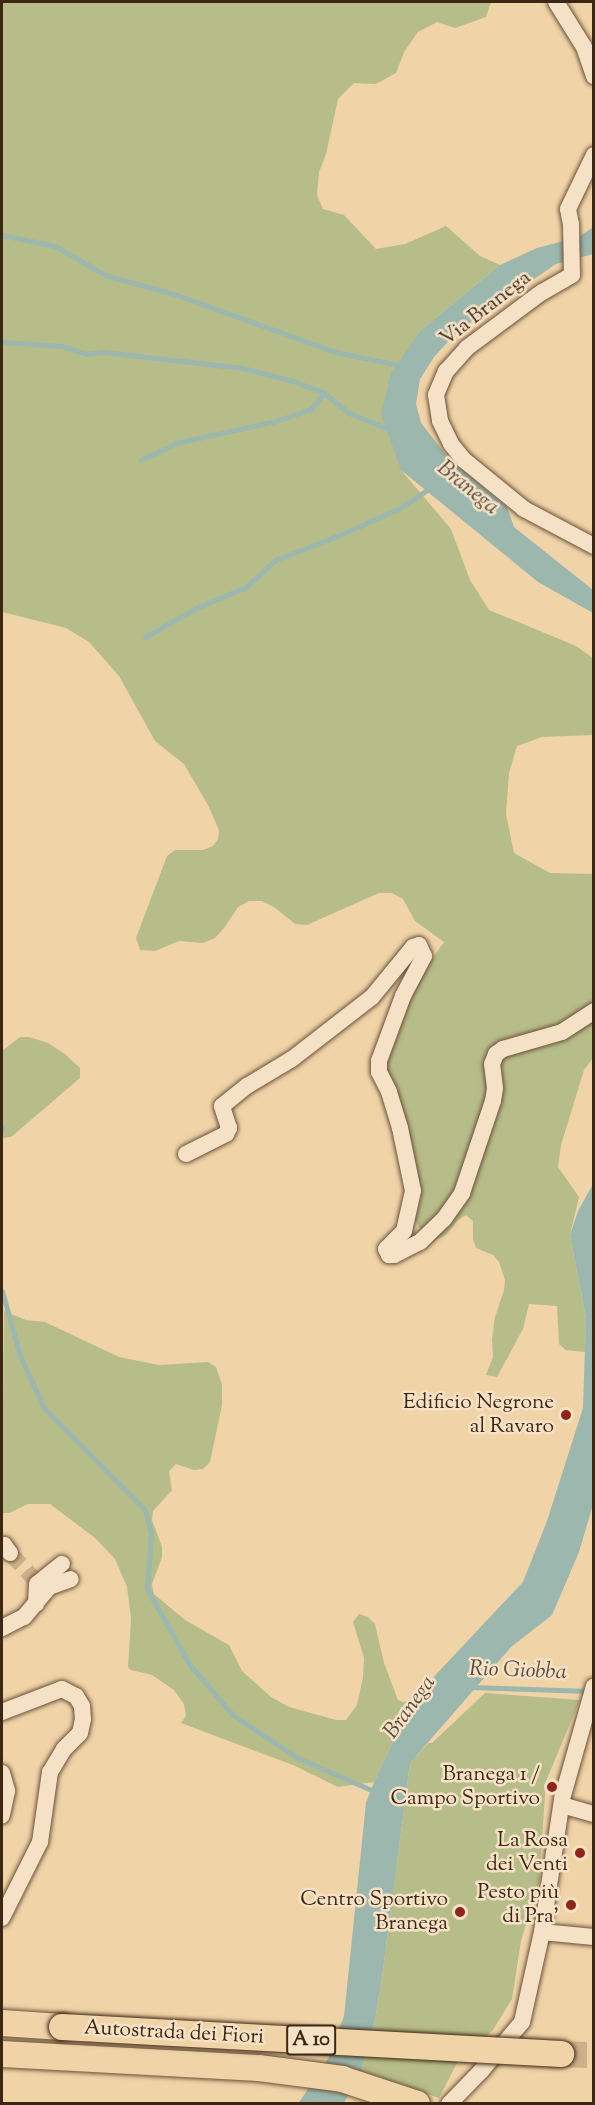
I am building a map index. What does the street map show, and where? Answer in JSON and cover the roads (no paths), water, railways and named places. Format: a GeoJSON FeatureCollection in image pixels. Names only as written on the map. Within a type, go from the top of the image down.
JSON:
{"type":"FeatureCollection","features":[{"type":"Feature","properties":{"kind":"highway","name":"Autostrada dei Fiori"},"geometry":{"type":"LineString","coordinates":[[2,2023],[561,2054]]}},
{"type":"Feature","properties":{"kind":"highway","name":"Autostrada dei Fiori"},"geometry":{"type":"LineString","coordinates":[[2,2054],[259,2068],[342,2079],[417,2103]]}},
{"type":"Feature","properties":{"kind":"street"},"geometry":{"type":"LineString","coordinates":[[555,2],[584,47],[594,76]]}},
{"type":"Feature","properties":{"kind":"street","name":"Via Branega"},"geometry":{"type":"LineString","coordinates":[[594,155],[568,209],[571,224],[572,275],[542,292],[467,348],[446,371],[436,395],[440,421],[451,444],[464,460],[524,509],[594,546]]}},
{"type":"Feature","properties":{"kind":"street"},"geometry":{"type":"LineString","coordinates":[[186,1154],[226,1134],[229,1128],[222,1106],[247,1086],[292,1059],[372,997],[413,947],[419,945],[424,956],[403,996],[379,1061],[379,1072],[389,1092],[400,1128],[413,1191],[404,1230],[386,1248],[389,1254],[394,1255],[420,1242],[444,1219],[462,1193],[493,1101],[495,1088],[492,1064],[496,1054],[503,1048],[562,1032],[594,1011]]}},
{"type":"Feature","properties":{"kind":"street"},"geometry":{"type":"LineString","coordinates":[[36,1604],[36,1581],[62,1564]]}},
{"type":"Feature","properties":{"kind":"street"},"geometry":{"type":"LineString","coordinates":[[2,1628],[24,1617],[49,1587],[71,1579]]}},
{"type":"Feature","properties":{"kind":"street"},"geometry":{"type":"LineString","coordinates":[[449,2103],[481,2071],[522,2022],[542,1932],[570,1765],[588,1724],[594,1686]]}},
{"type":"Feature","properties":{"kind":"street"},"geometry":{"type":"LineString","coordinates":[[2,1712],[62,1689],[76,1696],[82,1706],[83,1719],[80,1733],[64,1749],[50,1772],[40,1842],[9,1893],[2,1918]]}},
{"type":"Feature","properties":{"kind":"street"},"geometry":{"type":"LineString","coordinates":[[2,1773],[7,1791],[2,1815]]}},
{"type":"Feature","properties":{"kind":"street"},"geometry":{"type":"LineString","coordinates":[[562,1805],[594,1814]]}},
{"type":"Feature","properties":{"kind":"street"},"geometry":{"type":"LineString","coordinates":[[542,1932],[594,1937]]}},
{"type":"Feature","properties":{"kind":"water","name":"Branega"},"geometry":{"type":"Polygon","coordinates":[[[593,227],[593,254],[556,264],[458,331],[434,357],[420,379],[416,404],[421,423],[450,460],[507,507],[514,527],[593,590],[593,613],[538,582],[401,470],[381,414],[391,373],[421,330],[500,265],[537,248],[579,237],[593,227]]]}},
{"type":"Feature","properties":{"kind":"water","name":"Branega"},"geometry":{"type":"Polygon","coordinates":[[[593,1184],[594,1501],[579,1552],[552,1615],[511,1647],[410,1763],[382,1978],[375,2020],[361,2071],[344,2103],[298,2104],[329,2057],[344,2016],[366,1803],[374,1782],[413,1699],[523,1582],[547,1521],[583,1408],[586,1318],[570,1235],[578,1211],[593,1184]]]}},
{"type":"Feature","properties":{"kind":"waterway"},"geometry":{"type":"LineString","coordinates":[[2,235],[55,246],[105,275],[177,295],[335,352],[403,366]]}},
{"type":"Feature","properties":{"kind":"waterway"},"geometry":{"type":"LineString","coordinates":[[2,342],[62,346],[87,354],[103,352],[243,368],[293,381],[324,393],[349,413],[391,430]]}},
{"type":"Feature","properties":{"kind":"waterway"},"geometry":{"type":"LineString","coordinates":[[141,460],[176,443],[276,421],[311,409],[324,393]]}},
{"type":"Feature","properties":{"kind":"waterway","name":"Branega"},"geometry":{"type":"LineString","coordinates":[[145,637],[196,608],[246,587],[275,560],[335,537],[400,508],[431,487]]}},
{"type":"Feature","properties":{"kind":"waterway"},"geometry":{"type":"LineString","coordinates":[[2,1291],[20,1356],[44,1408],[145,1510],[151,1533],[147,1589],[190,1665],[233,1715],[298,1758],[376,1792]]}},
{"type":"Feature","properties":{"kind":"waterway","name":"Rio Giobba"},"geometry":{"type":"LineString","coordinates":[[471,1687],[589,1691]]}},
{"type":"Feature","properties":{"kind":"tunnel"},"geometry":{"type":"LineString","coordinates":[[10,1553],[34,1579]]}},
{"type":"Feature","properties":{"kind":"tunnel"},"geometry":{"type":"LineString","coordinates":[[561,2054],[594,2055]]}},
{"type":"Feature","properties":{"kind":"place","name":"Edificio Negrone al Ravaro"},"geometry":{"type":"Point","coordinates":[566,1415]}},
{"type":"Feature","properties":{"kind":"place","name":"Branega 1 / Campo Sportivo"},"geometry":{"type":"Point","coordinates":[552,1787]}},
{"type":"Feature","properties":{"kind":"place","name":"La Rosa dei Venti"},"geometry":{"type":"Point","coordinates":[580,1853]}},
{"type":"Feature","properties":{"kind":"place","name":"Pesto più di Pra'"},"geometry":{"type":"Point","coordinates":[571,1905]}},
{"type":"Feature","properties":{"kind":"place","name":"Centro Sportivo Branega"},"geometry":{"type":"Point","coordinates":[460,1912]}}]}
